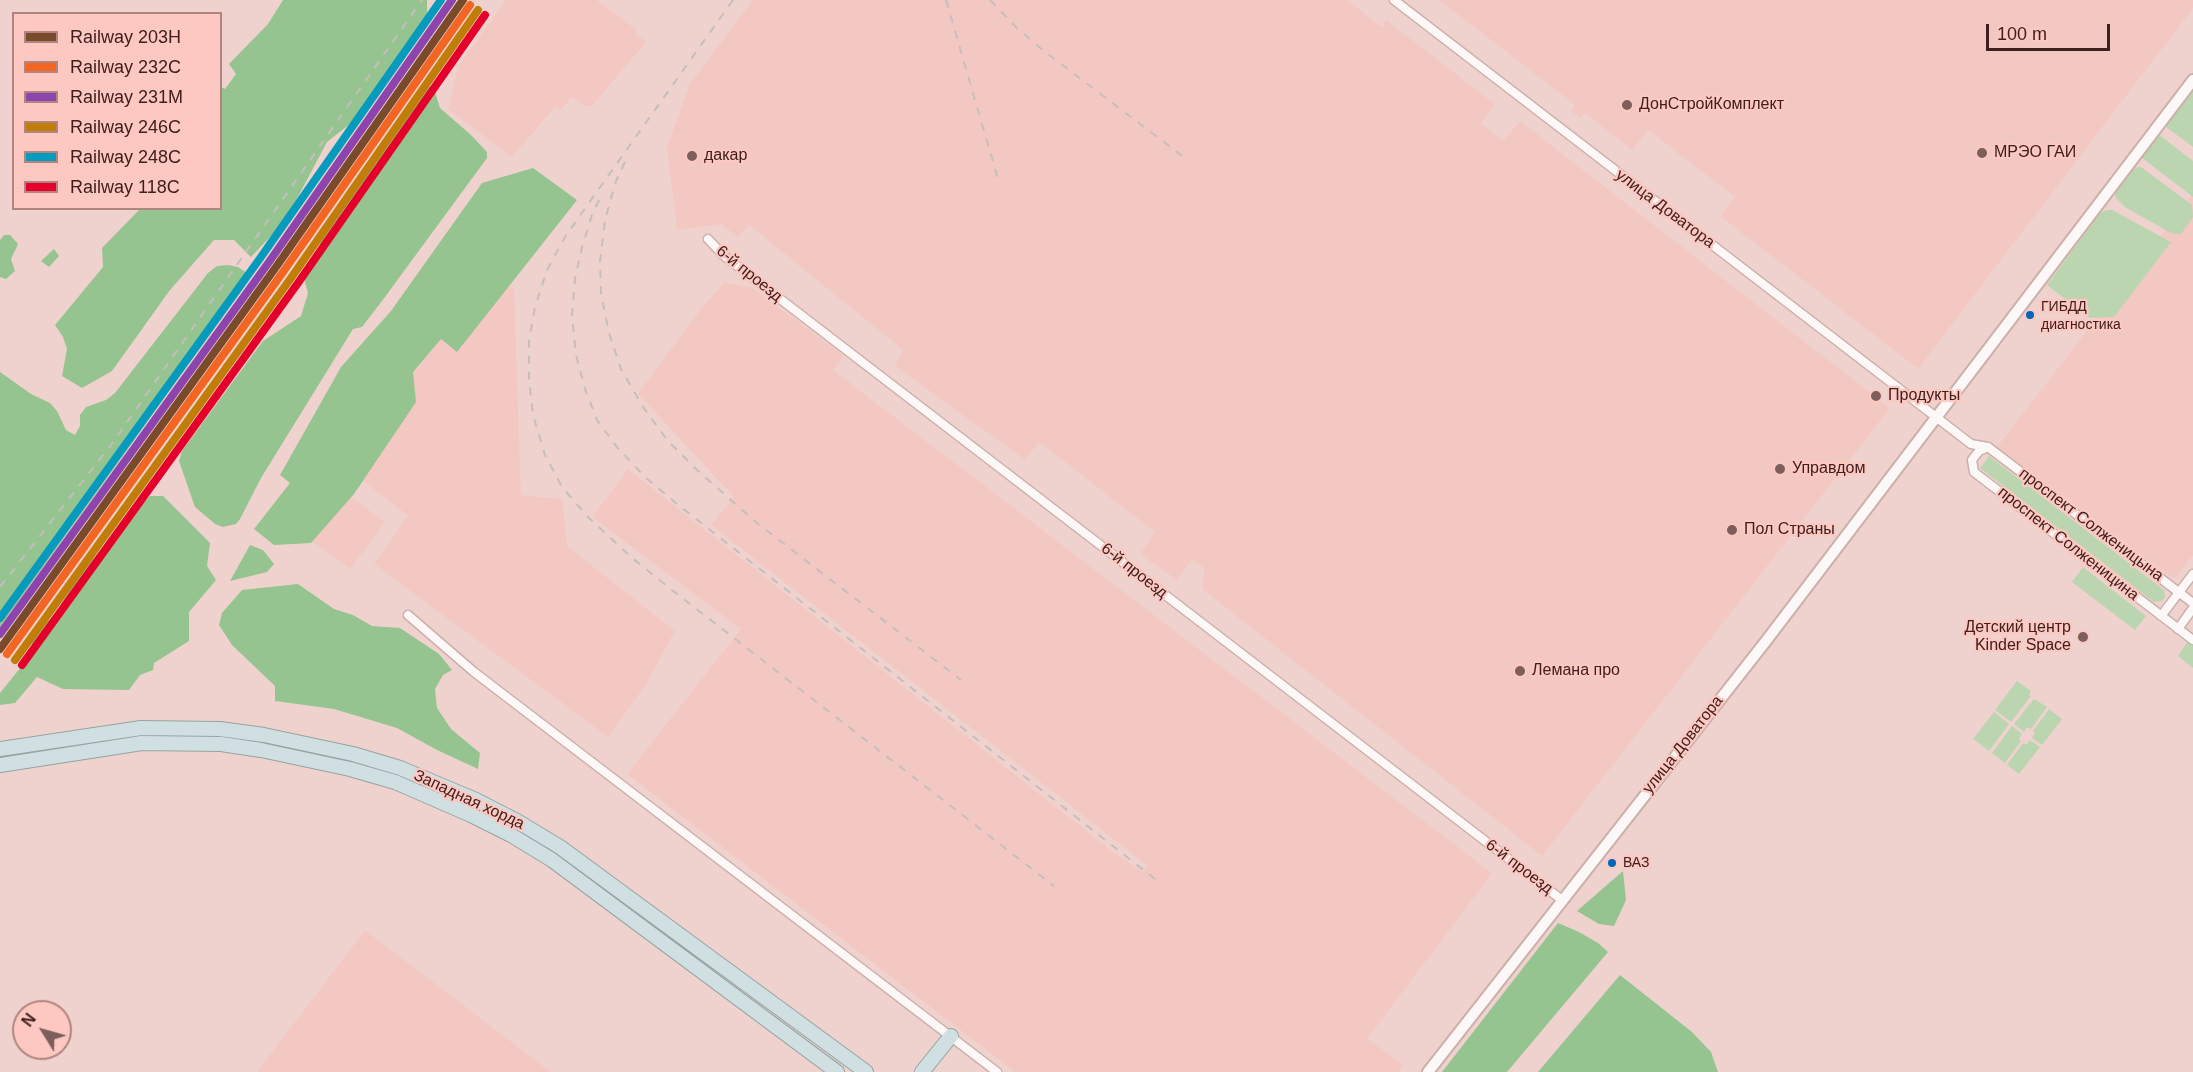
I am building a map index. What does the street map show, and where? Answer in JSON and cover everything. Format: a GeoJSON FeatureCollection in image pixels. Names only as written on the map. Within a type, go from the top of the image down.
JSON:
{"type":"FeatureCollection","features":[{"type":"Feature","properties":{"kind":"highway","name":"Западная хорда"},"geometry":{"type":"LineString","coordinates":[[5,748],[141,728],[220,729],[264,735],[353,754],[400,768],[476,800],[560,847],[866,1072]]}},
{"type":"Feature","properties":{"kind":"highway","name":"Западная хорда"},"geometry":{"type":"LineString","coordinates":[[5,764],[142,743],[221,744],[351,769],[395,782],[471,815],[511,835],[552,860],[837,1072]]}},
{"type":"Feature","properties":{"kind":"highway"},"geometry":{"type":"LineString","coordinates":[[922,1072],[951,1036]]}},
{"type":"Feature","properties":{"kind":"street","name":"улица Доватора"},"geometry":{"type":"LineString","coordinates":[[1394,0],[1936,417]]}},
{"type":"Feature","properties":{"kind":"street","name":"улица Доватора"},"geometry":{"type":"LineString","coordinates":[[1428,1072],[1766,641],[2193,80]]}},
{"type":"Feature","properties":{"kind":"street","name":"6-й проезд"},"geometry":{"type":"LineString","coordinates":[[708,239],[723,255],[750,276],[1562,900]]}},
{"type":"Feature","properties":{"kind":"street","name":"проспект Солженицына"},"geometry":{"type":"LineString","coordinates":[[1936,417],[1971,444],[1988,447],[2193,603]]}},
{"type":"Feature","properties":{"kind":"street"},"geometry":{"type":"LineString","coordinates":[[1971,444],[1972,460]]}},
{"type":"Feature","properties":{"kind":"street"},"geometry":{"type":"LineString","coordinates":[[1972,460],[1979,451],[1988,447]]}},
{"type":"Feature","properties":{"kind":"street","name":"проспект Солженицина"},"geometry":{"type":"LineString","coordinates":[[1972,460],[1974,472],[2161,616]]}},
{"type":"Feature","properties":{"kind":"street"},"geometry":{"type":"LineString","coordinates":[[2193,574],[2161,616],[2193,640]]}},
{"type":"Feature","properties":{"kind":"street"},"geometry":{"type":"LineString","coordinates":[[2178,629],[2193,608]]}},
{"type":"Feature","properties":{"kind":"street"},"geometry":{"type":"LineString","coordinates":[[408,615],[480,677],[997,1072]]}},
{"type":"Feature","properties":{"kind":"shaded area"},"geometry":{"type":"Polygon","coordinates":[[[506,0],[597,0],[637,30],[635,33],[646,42],[592,106],[585,106],[572,97],[560,111],[555,107],[512,157],[448,109],[459,65],[506,0]]]}},
{"type":"Feature","properties":{"kind":"shaded area"},"geometry":{"type":"Polygon","coordinates":[[[753,0],[1347,0],[1382,27],[1386,20],[1495,104],[1481,123],[1503,141],[1520,121],[1890,408],[1542,856],[1202,589],[1204,568],[1192,560],[1177,580],[1140,554],[1155,532],[1039,442],[1025,460],[895,366],[903,350],[749,225],[737,237],[721,224],[677,230],[667,147],[690,84],[753,0]]]}},
{"type":"Feature","properties":{"kind":"shaded area"},"geometry":{"type":"Polygon","coordinates":[[[1439,0],[2193,0],[2193,8],[1918,369],[1720,216],[1735,197],[1648,130],[1632,150],[1585,113],[1581,118],[1571,111],[1575,105],[1439,0]]]}},
{"type":"Feature","properties":{"kind":"shaded area"},"geometry":{"type":"Polygon","coordinates":[[[2193,194],[2193,555],[2174,579],[1997,447],[2193,194]]]}},
{"type":"Feature","properties":{"kind":"shaded area"},"geometry":{"type":"Polygon","coordinates":[[[489,272],[514,289],[521,495],[562,499],[567,546],[675,631],[645,686],[608,737],[374,564],[408,516],[327,452],[489,272]]]}},
{"type":"Feature","properties":{"kind":"shaded area"},"geometry":{"type":"Polygon","coordinates":[[[724,283],[751,287],[844,356],[833,370],[1492,873],[1367,1039],[1404,1065],[1398,1072],[1015,1072],[627,774],[741,629],[592,517],[628,469],[1109,849],[1143,872],[1148,866],[711,525],[734,497],[638,394],[701,309],[724,283]]]}},
{"type":"Feature","properties":{"kind":"shaded area"},"geometry":{"type":"Polygon","coordinates":[[[340,489],[385,522],[350,569],[305,536],[340,489]]]}},
{"type":"Feature","properties":{"kind":"shaded area"},"geometry":{"type":"Polygon","coordinates":[[[365,930],[551,1072],[257,1072],[365,930]]]}},
{"type":"Feature","properties":{"kind":"green space"},"geometry":{"type":"Polygon","coordinates":[[[283,0],[427,0],[427,14],[355,120],[327,142],[285,221],[251,257],[234,240],[214,240],[170,290],[112,371],[82,388],[62,376],[67,349],[55,325],[103,267],[102,248],[139,210],[222,210],[222,88],[225,89],[236,74],[229,64],[268,24],[283,0]]]}},
{"type":"Feature","properties":{"kind":"green space"},"geometry":{"type":"Polygon","coordinates":[[[427,86],[434,88],[440,108],[487,152],[487,158],[362,327],[353,329],[261,478],[240,519],[236,524],[223,527],[215,524],[195,507],[179,461],[182,451],[263,341],[301,316],[308,293],[304,279],[328,226],[427,86]]]}},
{"type":"Feature","properties":{"kind":"green space"},"geometry":{"type":"Polygon","coordinates":[[[2193,90],[2193,147],[2165,126],[2193,90]]]}},
{"type":"Feature","properties":{"kind":"green space"},"geometry":{"type":"Polygon","coordinates":[[[2158,134],[2193,161],[2193,197],[2141,157],[2158,134]]]}},
{"type":"Feature","properties":{"kind":"green space"},"geometry":{"type":"Polygon","coordinates":[[[2141,167],[2192,205],[2193,217],[2181,234],[2173,234],[2125,207],[2115,197],[2115,191],[2133,168],[2141,167]]]}},
{"type":"Feature","properties":{"kind":"green space"},"geometry":{"type":"Polygon","coordinates":[[[533,168],[577,200],[457,352],[441,339],[413,372],[416,402],[354,494],[311,543],[274,545],[254,529],[290,483],[280,475],[341,367],[391,311],[482,183],[533,168]]]}},
{"type":"Feature","properties":{"kind":"green space"},"geometry":{"type":"Polygon","coordinates":[[[2112,210],[2171,242],[2114,317],[2090,318],[2047,285],[2100,213],[2112,210]]]}},
{"type":"Feature","properties":{"kind":"green space"},"geometry":{"type":"Polygon","coordinates":[[[4,235],[10,235],[18,244],[11,259],[15,271],[6,279],[0,277],[0,240],[4,235]]]}},
{"type":"Feature","properties":{"kind":"green space"},"geometry":{"type":"Polygon","coordinates":[[[54,249],[59,256],[49,267],[41,261],[54,249]]]}},
{"type":"Feature","properties":{"kind":"green space"},"geometry":{"type":"Polygon","coordinates":[[[217,266],[238,267],[247,273],[247,283],[0,627],[0,372],[31,394],[50,403],[57,411],[66,430],[75,435],[80,426],[80,415],[86,407],[106,400],[115,393],[208,273],[217,266]]]}},
{"type":"Feature","properties":{"kind":"green space"},"geometry":{"type":"Polygon","coordinates":[[[1989,456],[2164,590],[2165,597],[2162,601],[2154,602],[1980,468],[1989,456]]]}},
{"type":"Feature","properties":{"kind":"green space"},"geometry":{"type":"Polygon","coordinates":[[[150,496],[163,496],[210,543],[207,566],[216,580],[189,612],[189,641],[154,663],[153,670],[140,675],[129,690],[63,689],[37,677],[15,703],[0,705],[0,693],[29,657],[34,633],[54,616],[76,579],[150,496]]]}},
{"type":"Feature","properties":{"kind":"green space"},"geometry":{"type":"Polygon","coordinates":[[[250,545],[263,550],[274,564],[267,572],[230,581],[250,545]]]}},
{"type":"Feature","properties":{"kind":"green space"},"geometry":{"type":"Polygon","coordinates":[[[2083,567],[2146,616],[2135,630],[2072,582],[2083,567]]]}},
{"type":"Feature","properties":{"kind":"green space"},"geometry":{"type":"Polygon","coordinates":[[[298,584],[334,609],[353,615],[372,626],[400,628],[439,654],[452,670],[443,675],[435,689],[437,708],[451,729],[480,753],[478,769],[397,728],[334,709],[275,701],[275,686],[232,645],[219,625],[222,613],[242,590],[298,584]]]}},
{"type":"Feature","properties":{"kind":"green space"},"geometry":{"type":"Polygon","coordinates":[[[2188,641],[2193,645],[2193,668],[2178,656],[2188,641]]]}},
{"type":"Feature","properties":{"kind":"green space"},"geometry":{"type":"Polygon","coordinates":[[[2017,681],[2031,691],[2029,695],[2031,696],[2011,722],[1995,710],[2017,681]]]}},
{"type":"Feature","properties":{"kind":"green space"},"geometry":{"type":"Polygon","coordinates":[[[2034,699],[2047,707],[2031,729],[2027,727],[2024,732],[2014,724],[2034,699]]]}},
{"type":"Feature","properties":{"kind":"green space"},"geometry":{"type":"Polygon","coordinates":[[[2049,709],[2062,719],[2042,745],[2032,738],[2035,733],[2033,731],[2049,709]]]}},
{"type":"Feature","properties":{"kind":"green space"},"geometry":{"type":"Polygon","coordinates":[[[1994,712],[2009,724],[1989,751],[1973,739],[1994,712]]]}},
{"type":"Feature","properties":{"kind":"green space"},"geometry":{"type":"Polygon","coordinates":[[[2012,726],[2022,734],[2019,739],[2021,741],[2005,763],[1992,753],[2012,726]]]}},
{"type":"Feature","properties":{"kind":"green space"},"geometry":{"type":"Polygon","coordinates":[[[2030,740],[2040,747],[2019,774],[2007,765],[2023,743],[2026,745],[2030,740]]]}},
{"type":"Feature","properties":{"kind":"green space"},"geometry":{"type":"Polygon","coordinates":[[[1623,871],[1626,900],[1614,926],[1599,924],[1577,911],[1623,871]]]}},
{"type":"Feature","properties":{"kind":"green space"},"geometry":{"type":"Polygon","coordinates":[[[1558,923],[1598,943],[1608,952],[1507,1072],[1442,1072],[1558,923]]]}},
{"type":"Feature","properties":{"kind":"green space"},"geometry":{"type":"Polygon","coordinates":[[[1620,975],[1692,1032],[1711,1052],[1718,1072],[1538,1072],[1620,975]]]}},
{"type":"Feature","properties":{"kind":"railway"},"geometry":{"type":"LineString","coordinates":[[0,587],[111,445],[422,0]]}},
{"type":"Feature","properties":{"kind":"railway"},"geometry":{"type":"LineString","coordinates":[[733,0],[565,237],[547,270],[535,307],[529,340],[529,379],[533,415],[545,455],[562,487],[588,517],[631,557],[1054,886]]}},
{"type":"Feature","properties":{"kind":"railway"},"geometry":{"type":"LineString","coordinates":[[946,0],[998,179]]}},
{"type":"Feature","properties":{"kind":"railway"},"geometry":{"type":"LineString","coordinates":[[990,0],[1017,28],[1044,51],[1185,158]]}},
{"type":"Feature","properties":{"kind":"railway"},"geometry":{"type":"LineString","coordinates":[[625,162],[616,181],[605,220],[600,261],[601,294],[609,333],[621,369],[643,407],[668,441],[757,523],[961,680]]}},
{"type":"Feature","properties":{"kind":"railway"},"geometry":{"type":"LineString","coordinates":[[599,200],[582,247],[575,279],[572,316],[576,355],[585,389],[597,420],[617,447],[645,477],[677,504],[1155,879]]}},
{"type":"Feature","properties":{"kind":"rail line","name":"248С"},"geometry":{"type":"LineString","coordinates":[[0,618],[261,257],[441,0]]}},
{"type":"Feature","properties":{"kind":"rail line","name":"231М"},"geometry":{"type":"LineString","coordinates":[[0,634],[269,262],[452,0]]}},
{"type":"Feature","properties":{"kind":"rail line","name":"203Н"},"geometry":{"type":"LineString","coordinates":[[0,649],[276,267],[463,0]]}},
{"type":"Feature","properties":{"kind":"rail line","name":"232C"},"geometry":{"type":"LineString","coordinates":[[7,654],[283,272],[470,5]]}},
{"type":"Feature","properties":{"kind":"rail line","name":"246С"},"geometry":{"type":"LineString","coordinates":[[15,660],[291,278],[478,10]]}},
{"type":"Feature","properties":{"kind":"rail line","name":"118С"},"geometry":{"type":"LineString","coordinates":[[22,665],[298,283],[485,15]]}},
{"type":"Feature","properties":{"kind":"place","name":"ДонСтройКомплект"},"geometry":{"type":"Point","coordinates":[1627,105]}},
{"type":"Feature","properties":{"kind":"place","name":"МРЭО ГАИ"},"geometry":{"type":"Point","coordinates":[1982,153]}},
{"type":"Feature","properties":{"kind":"place","name":"дакар"},"geometry":{"type":"Point","coordinates":[692,156]}},
{"type":"Feature","properties":{"kind":"place","name":"ГИБДД диагностика"},"geometry":{"type":"Point","coordinates":[2030,315]}},
{"type":"Feature","properties":{"kind":"place","name":"Продукты"},"geometry":{"type":"Point","coordinates":[1876,396]}},
{"type":"Feature","properties":{"kind":"place","name":"Управдом"},"geometry":{"type":"Point","coordinates":[1780,469]}},
{"type":"Feature","properties":{"kind":"place","name":"Пол Страны"},"geometry":{"type":"Point","coordinates":[1732,530]}},
{"type":"Feature","properties":{"kind":"place","name":"Детский центр Kinder Space"},"geometry":{"type":"Point","coordinates":[2083,637]}},
{"type":"Feature","properties":{"kind":"place","name":"Лемана про"},"geometry":{"type":"Point","coordinates":[1520,671]}},
{"type":"Feature","properties":{"kind":"place","name":"ВАЗ"},"geometry":{"type":"Point","coordinates":[1612,863]}}]}
